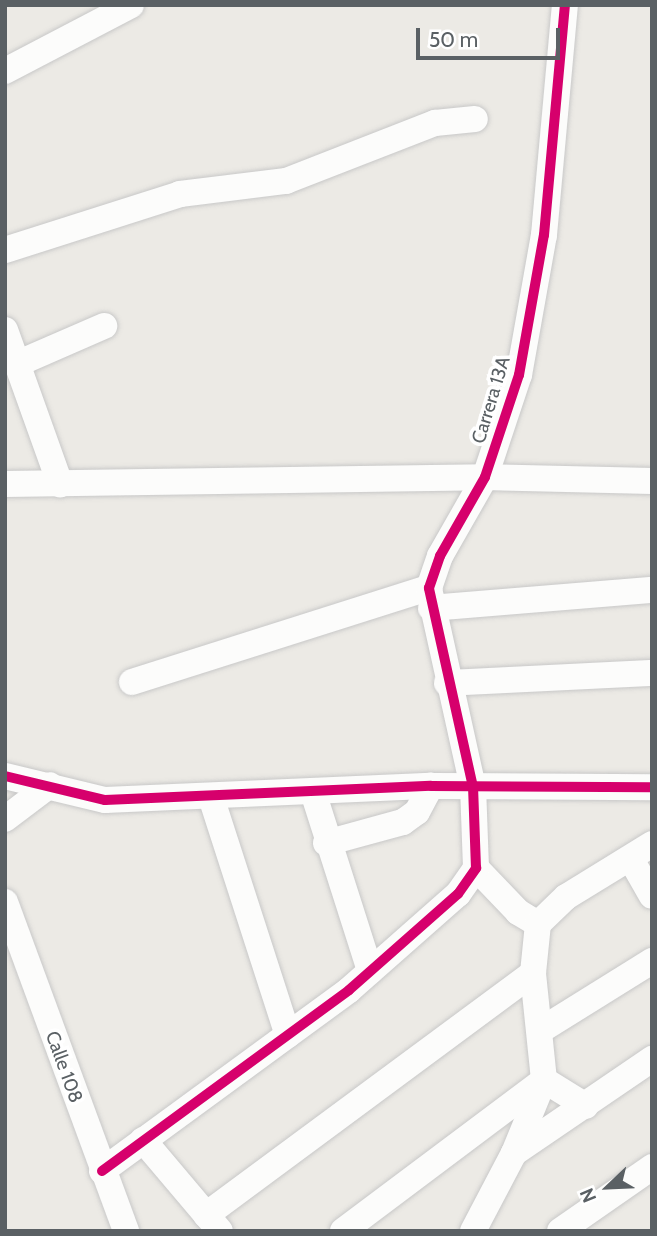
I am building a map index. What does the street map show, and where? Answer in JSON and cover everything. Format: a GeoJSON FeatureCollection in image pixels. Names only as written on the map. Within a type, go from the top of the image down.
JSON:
{"type":"FeatureCollection","features":[{"type":"Feature","properties":{"kind":"street"},"geometry":{"type":"LineString","coordinates":[[5,71],[131,5]]}},
{"type":"Feature","properties":{"kind":"street","name":"Carrera 13A"},"geometry":{"type":"LineString","coordinates":[[430,598],[440,556],[485,477],[519,375],[544,235],[565,5]]}},
{"type":"Feature","properties":{"kind":"street"},"geometry":{"type":"LineString","coordinates":[[5,250],[180,194],[286,181],[435,123],[475,119]]}},
{"type":"Feature","properties":{"kind":"street"},"geometry":{"type":"LineString","coordinates":[[19,363],[104,326]]}},
{"type":"Feature","properties":{"kind":"street"},"geometry":{"type":"LineString","coordinates":[[5,330],[60,484]]}},
{"type":"Feature","properties":{"kind":"street"},"geometry":{"type":"LineString","coordinates":[[5,484],[485,477],[652,481]]}},
{"type":"Feature","properties":{"kind":"street"},"geometry":{"type":"LineString","coordinates":[[132,682],[430,598],[652,590]]}},
{"type":"Feature","properties":{"kind":"street"},"geometry":{"type":"LineString","coordinates":[[102,1171],[288,1035],[370,971],[458,894],[476,868],[472,787],[430,598]]}},
{"type":"Feature","properties":{"kind":"street"},"geometry":{"type":"LineString","coordinates":[[447,683],[652,673]]}},
{"type":"Feature","properties":{"kind":"street"},"geometry":{"type":"LineString","coordinates":[[5,776],[105,800],[431,786],[652,787]]}},
{"type":"Feature","properties":{"kind":"street"},"geometry":{"type":"LineString","coordinates":[[5,819],[50,785]]}},
{"type":"Feature","properties":{"kind":"street"},"geometry":{"type":"LineString","coordinates":[[326,843],[403,822],[417,812],[431,786]]}},
{"type":"Feature","properties":{"kind":"street"},"geometry":{"type":"LineString","coordinates":[[313,792],[326,843],[370,971]]}},
{"type":"Feature","properties":{"kind":"street"},"geometry":{"type":"LineString","coordinates":[[211,796],[288,1035]]}},
{"type":"Feature","properties":{"kind":"street"},"geometry":{"type":"LineString","coordinates":[[477,1229],[514,1153],[544,1080],[541,1030],[533,973],[538,924],[566,897],[642,853],[652,896]]}},
{"type":"Feature","properties":{"kind":"street"},"geometry":{"type":"LineString","coordinates":[[476,868],[518,912],[538,924]]}},
{"type":"Feature","properties":{"kind":"street","name":"Calle 108"},"geometry":{"type":"LineString","coordinates":[[5,902],[126,1231]]}},
{"type":"Feature","properties":{"kind":"street"},"geometry":{"type":"LineString","coordinates":[[541,1030],[652,961]]}},
{"type":"Feature","properties":{"kind":"street"},"geometry":{"type":"LineString","coordinates":[[143,1140],[213,1223],[533,973]]}},
{"type":"Feature","properties":{"kind":"street"},"geometry":{"type":"LineString","coordinates":[[514,1153],[652,1059]]}},
{"type":"Feature","properties":{"kind":"street"},"geometry":{"type":"LineString","coordinates":[[544,1080],[586,1105]]}},
{"type":"Feature","properties":{"kind":"street"},"geometry":{"type":"LineString","coordinates":[[343,1231],[544,1080]]}},
{"type":"Feature","properties":{"kind":"street"},"geometry":{"type":"LineString","coordinates":[[560,1231],[652,1167]]}},
{"type":"Feature","properties":{"kind":"cycle path"},"geometry":{"type":"LineString","coordinates":[[102,1171],[349,990],[458,894],[476,868],[473,787],[429,588],[440,556],[485,477],[519,375],[544,235],[565,5]]}},
{"type":"Feature","properties":{"kind":"cycle path"},"geometry":{"type":"LineString","coordinates":[[5,776],[105,800],[431,786],[652,787]]}}]}
